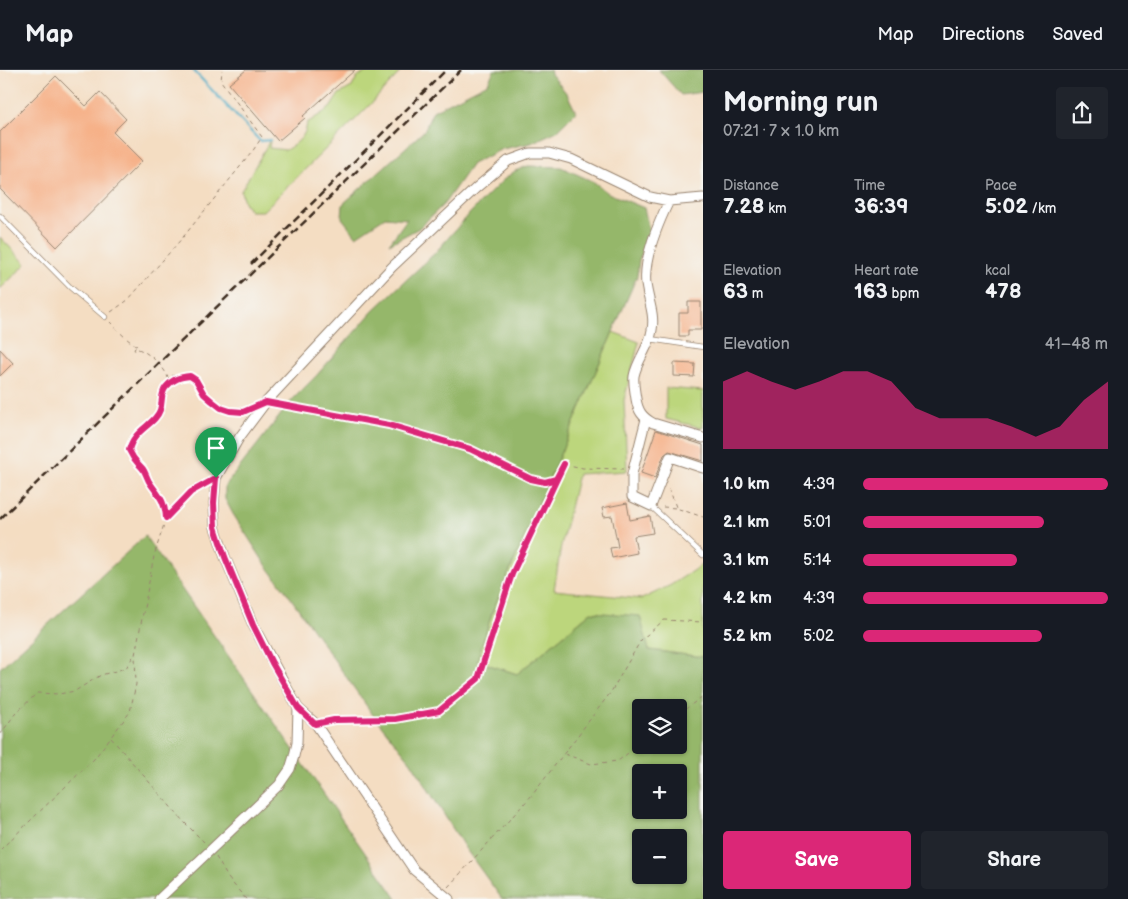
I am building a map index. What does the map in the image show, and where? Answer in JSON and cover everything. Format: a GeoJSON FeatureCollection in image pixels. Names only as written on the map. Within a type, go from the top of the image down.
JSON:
{"type":"FeatureCollection","features":[{"type":"Feature","properties":{"kind":"street"},"geometry":{"type":"LineString","coordinates":[[446,896],[414,870],[315,724],[298,708],[253,625],[225,557],[215,527],[216,478],[239,438],[266,402],[392,266],[476,188],[508,162],[530,153],[549,153],[571,159],[650,197],[670,200],[703,198]]}},
{"type":"Feature","properties":{"kind":"street"},"geometry":{"type":"LineString","coordinates":[[670,200],[646,262],[646,287],[652,315],[652,328],[650,339],[634,375],[634,387],[640,414],[646,419],[653,423],[703,438]]}},
{"type":"Feature","properties":{"kind":"street"},"geometry":{"type":"LineString","coordinates":[[646,419],[632,471],[632,497],[651,506],[670,457],[703,468]]}},
{"type":"Feature","properties":{"kind":"street"},"geometry":{"type":"LineString","coordinates":[[159,899],[279,785],[290,769],[297,743],[298,708]]}},
{"type":"Feature","properties":{"kind":"lane"},"geometry":{"type":"LineString","coordinates":[[0,216],[70,287],[105,317]]}},
{"type":"Feature","properties":{"kind":"lane"},"geometry":{"type":"LineString","coordinates":[[650,339],[703,347]]}},
{"type":"Feature","properties":{"kind":"lane"},"geometry":{"type":"LineString","coordinates":[[651,506],[703,555]]}},
{"type":"Feature","properties":{"kind":"path"},"geometry":{"type":"LineString","coordinates":[[172,381],[170,380],[174,377],[173,375],[168,378],[167,372],[143,350],[139,349],[136,351],[134,349],[138,346],[132,343],[105,317],[128,300],[202,214],[262,137],[221,81],[222,70]]}},
{"type":"Feature","properties":{"kind":"path"},"geometry":{"type":"LineString","coordinates":[[0,850],[94,760],[130,712],[136,684],[135,655],[154,556],[166,518],[166,510],[161,497],[129,450],[134,437],[157,415],[160,410],[162,392],[177,378],[190,376],[196,380],[204,394],[221,408],[243,412],[251,409]]}},
{"type":"Feature","properties":{"kind":"path"},"geometry":{"type":"LineString","coordinates":[[266,402],[389,425],[470,449],[531,479],[545,482],[556,479],[564,464]]}},
{"type":"Feature","properties":{"kind":"path"},"geometry":{"type":"LineString","coordinates":[[564,464],[583,468],[624,469],[632,471]]}},
{"type":"Feature","properties":{"kind":"path"},"geometry":{"type":"LineString","coordinates":[[315,724],[334,720],[395,719],[439,711],[478,679],[512,574],[564,464]]}},
{"type":"Feature","properties":{"kind":"path"},"geometry":{"type":"LineString","coordinates":[[664,474],[676,508]]}},
{"type":"Feature","properties":{"kind":"path"},"geometry":{"type":"LineString","coordinates":[[166,518],[191,492],[216,478]]}},
{"type":"Feature","properties":{"kind":"path"},"geometry":{"type":"LineString","coordinates":[[651,506],[676,508],[703,517]]}},
{"type":"Feature","properties":{"kind":"path"},"geometry":{"type":"LineString","coordinates":[[446,896],[533,794],[564,754],[611,692],[641,640],[664,620],[703,622]]}},
{"type":"Feature","properties":{"kind":"path"},"geometry":{"type":"LineString","coordinates":[[0,735],[15,714],[37,693],[59,694],[75,691],[100,674],[126,668],[135,655]]}},
{"type":"Feature","properties":{"kind":"path"},"geometry":{"type":"LineString","coordinates":[[687,708],[703,696]]}},
{"type":"Feature","properties":{"kind":"path"},"geometry":{"type":"LineString","coordinates":[[111,738],[183,821],[212,850],[228,878],[246,899]]}},
{"type":"Feature","properties":{"kind":"path"},"geometry":{"type":"LineString","coordinates":[[564,754],[590,764],[618,761],[632,750]]}},
{"type":"Feature","properties":{"kind":"green space"},"geometry":{"type":"Polygon","coordinates":[[[370,70],[402,70],[369,106],[263,211],[250,211],[244,202],[241,191],[270,140],[269,148],[286,150],[294,145],[303,136],[307,123],[330,108],[339,94],[352,87],[357,77],[370,70]]]}},
{"type":"Feature","properties":{"kind":"green space"},"geometry":{"type":"Polygon","coordinates":[[[494,70],[550,70],[567,94],[576,112],[557,131],[531,143],[502,149],[472,164],[444,204],[419,228],[389,244],[407,219],[385,217],[356,236],[342,218],[343,204],[424,131],[433,111],[488,83],[494,70]]]}},
{"type":"Feature","properties":{"kind":"green space"},"geometry":{"type":"Polygon","coordinates":[[[659,70],[703,70],[703,92],[681,95],[659,70]]]}},
{"type":"Feature","properties":{"kind":"green space"},"geometry":{"type":"Polygon","coordinates":[[[528,166],[561,167],[594,182],[608,193],[644,208],[650,234],[639,260],[637,276],[493,610],[477,661],[517,674],[591,612],[640,616],[649,650],[703,657],[703,899],[502,899],[465,848],[411,762],[373,715],[264,562],[225,499],[225,486],[293,399],[317,375],[373,311],[435,253],[470,213],[502,181],[515,171],[528,166]]]}},
{"type":"Feature","properties":{"kind":"green space"},"geometry":{"type":"Polygon","coordinates":[[[0,237],[26,264],[0,289],[0,237]]]}},
{"type":"Feature","properties":{"kind":"green space"},"geometry":{"type":"Polygon","coordinates":[[[613,332],[639,342],[624,400],[627,471],[578,474],[561,546],[554,590],[642,599],[671,585],[703,564],[703,657],[649,650],[591,612],[517,674],[477,661],[493,610],[613,332]]]}},
{"type":"Feature","properties":{"kind":"green space"},"geometry":{"type":"Polygon","coordinates":[[[666,388],[703,391],[703,428],[666,419],[666,388]]]}},
{"type":"Feature","properties":{"kind":"green space"},"geometry":{"type":"Polygon","coordinates":[[[145,536],[397,899],[0,899],[0,668],[145,536]]]}},
{"type":"Feature","properties":{"kind":"building"},"geometry":{"type":"Polygon","coordinates":[[[246,70],[355,70],[278,141],[229,84],[246,70]]]}},
{"type":"Feature","properties":{"kind":"building"},"geometry":{"type":"Polygon","coordinates":[[[56,76],[86,106],[100,92],[126,119],[113,132],[142,161],[57,247],[0,189],[0,132],[56,76]]]}},
{"type":"Feature","properties":{"kind":"building"},"geometry":{"type":"Polygon","coordinates":[[[688,302],[701,302],[701,330],[688,330],[688,336],[679,336],[679,313],[688,313],[688,302]]]}},
{"type":"Feature","properties":{"kind":"building"},"geometry":{"type":"Polygon","coordinates":[[[0,349],[13,363],[0,376],[0,349]]]}},
{"type":"Feature","properties":{"kind":"building"},"geometry":{"type":"Polygon","coordinates":[[[674,363],[695,364],[694,377],[674,376],[674,363]]]}},
{"type":"Feature","properties":{"kind":"building"},"geometry":{"type":"Polygon","coordinates":[[[656,430],[703,445],[703,461],[669,451],[664,455],[655,478],[641,473],[656,430]]]}},
{"type":"Feature","properties":{"kind":"building"},"geometry":{"type":"Polygon","coordinates":[[[627,503],[630,520],[650,516],[653,533],[634,536],[637,553],[612,558],[610,548],[618,547],[612,516],[604,517],[602,508],[627,503]]]}},
{"type":"Feature","properties":{"kind":"waterway"},"geometry":{"type":"LineString","coordinates":[[193,70],[260,141],[270,140]]}},
{"type":"Feature","properties":{"kind":"railway"},"geometry":{"type":"LineString","coordinates":[[251,264],[446,70]]}},
{"type":"Feature","properties":{"kind":"railway"},"geometry":{"type":"LineString","coordinates":[[0,519],[461,70]]}},
{"type":"Feature","properties":{"kind":"route"},"geometry":{"type":"LineString","coordinates":[[190,376],[196,380],[204,394],[221,408],[230,411],[243,412],[266,402],[389,425],[470,449],[531,479],[545,482],[556,479],[564,464],[512,574],[478,679],[439,711],[395,719],[334,720],[315,724],[298,708],[272,663],[253,625],[225,557],[215,527],[216,478],[191,492],[166,518],[166,510],[161,497],[129,450],[134,437],[160,410],[162,392],[165,387],[177,378],[190,376]]}}]}
